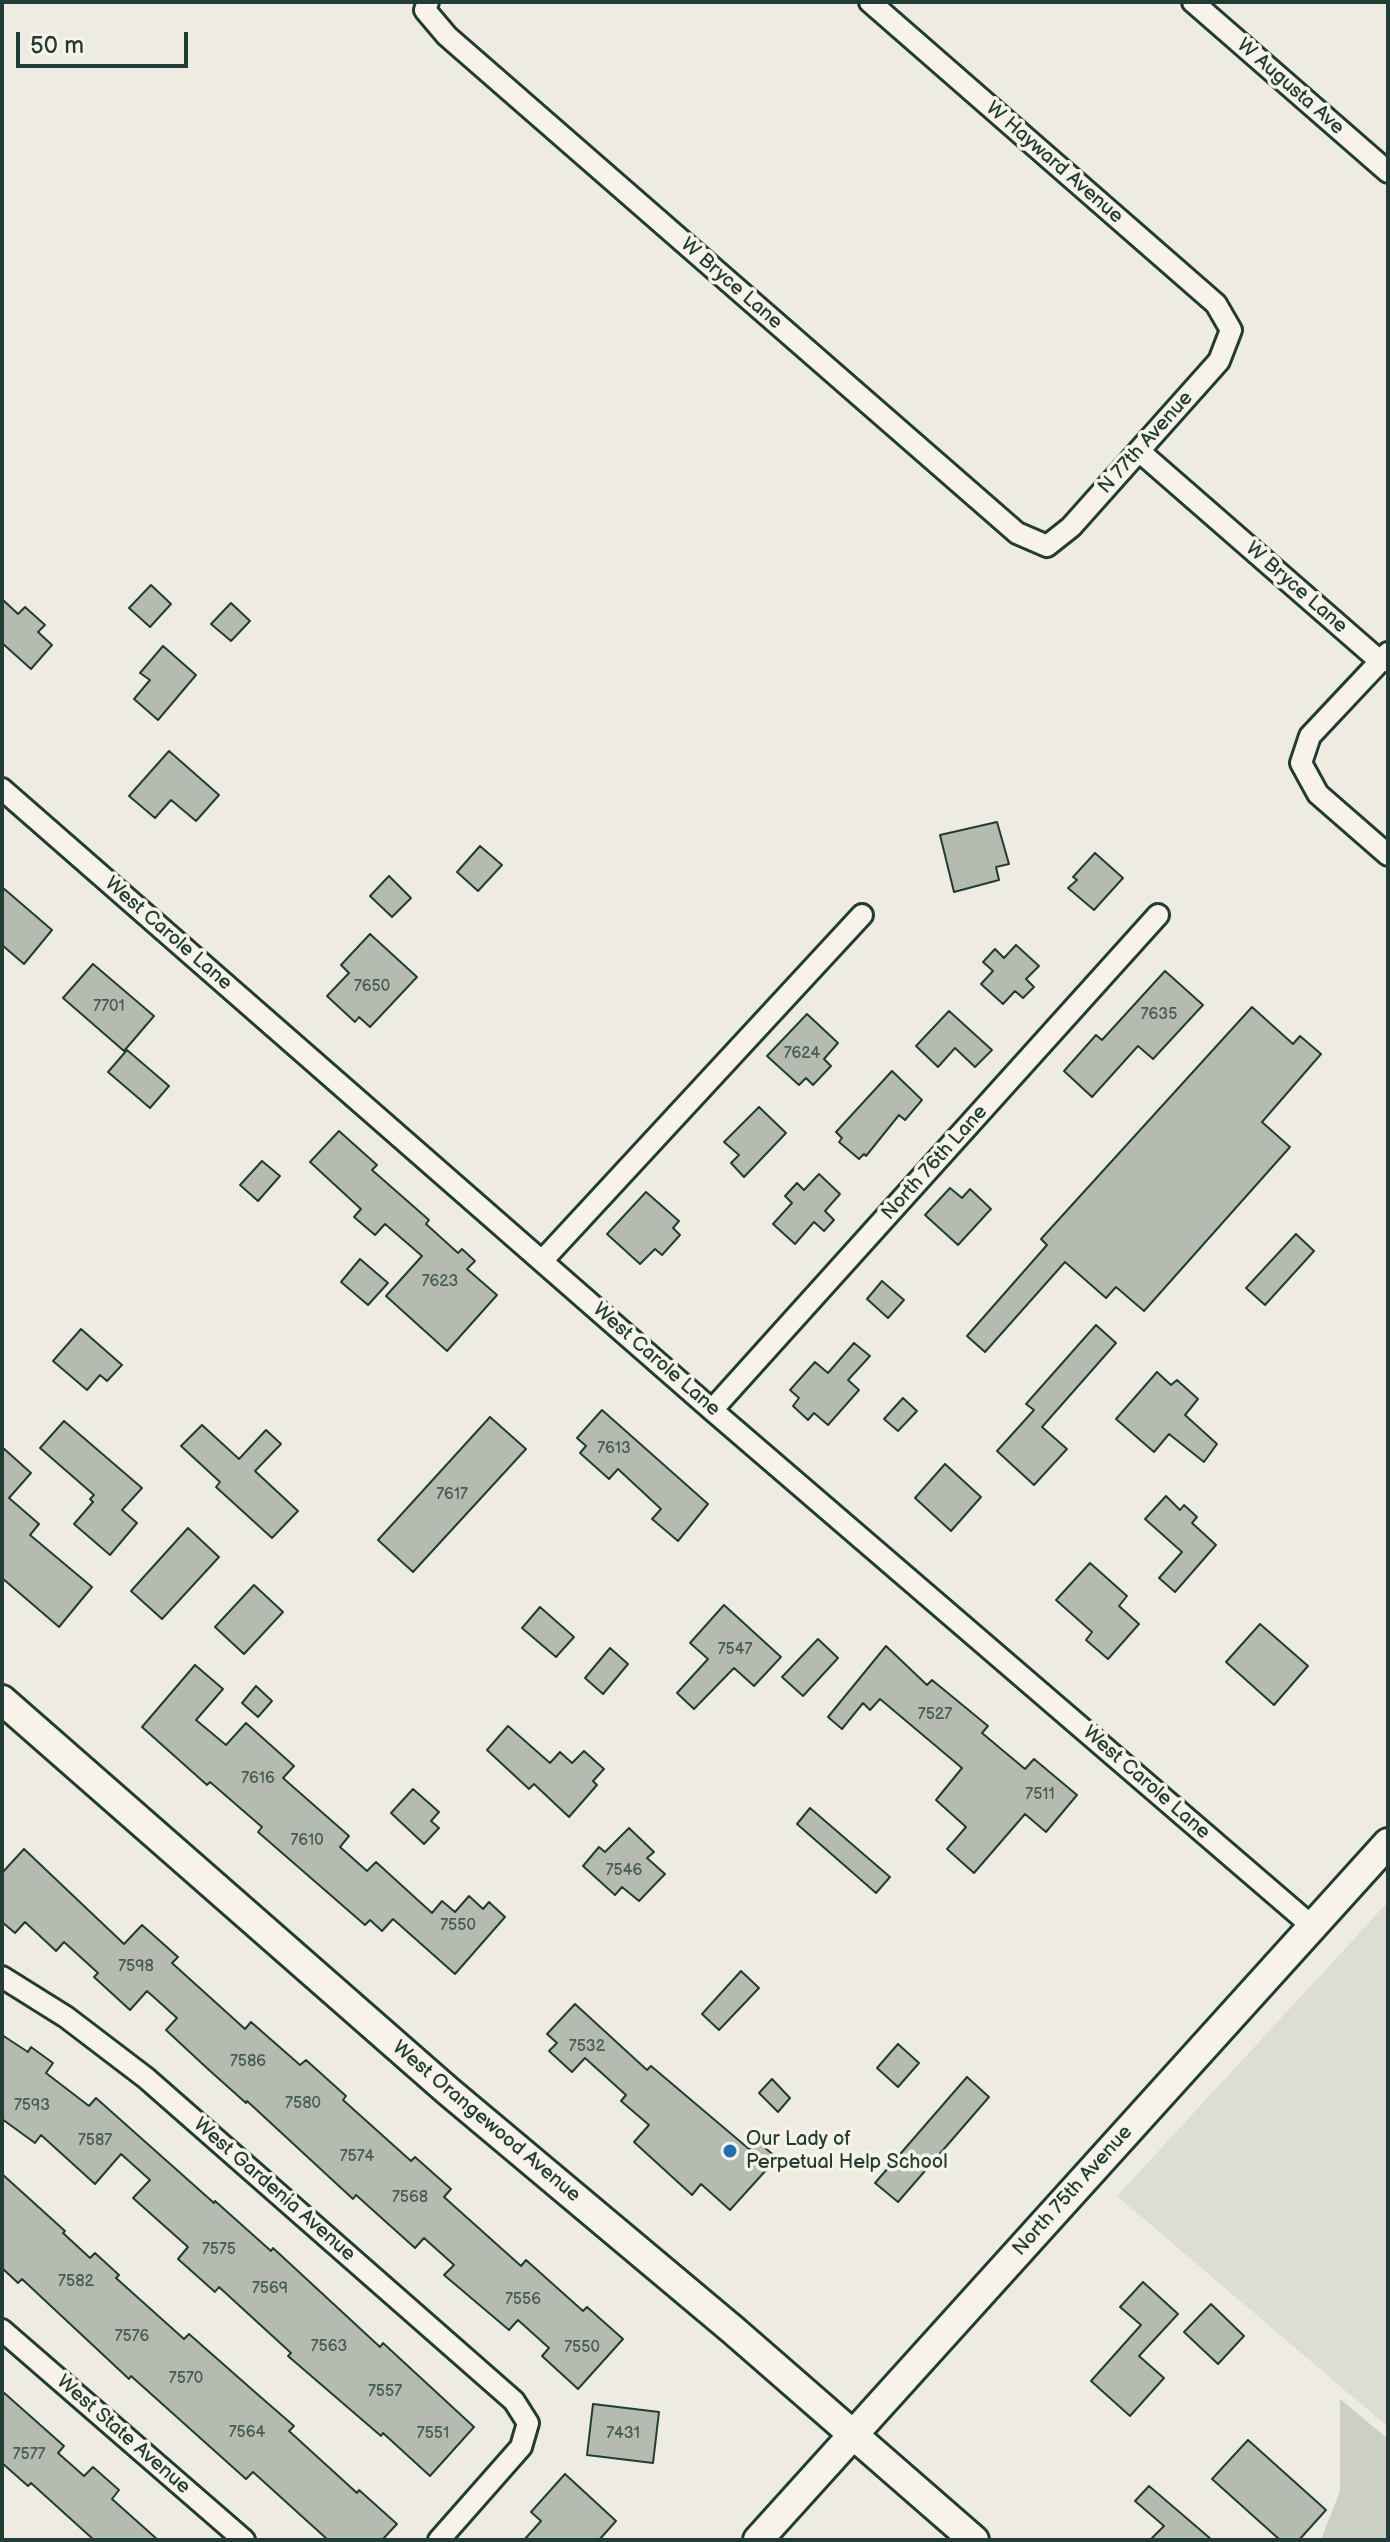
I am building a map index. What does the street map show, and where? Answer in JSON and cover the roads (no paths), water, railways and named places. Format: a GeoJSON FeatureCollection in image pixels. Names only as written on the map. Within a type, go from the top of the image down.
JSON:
{"type":"FeatureCollection","features":[{"type":"Feature","properties":{"kind":"street","name":"W Hayward Avenue"},"geometry":{"type":"LineString","coordinates":[[870,2],[1216,304],[1231,330]]}},
{"type":"Feature","properties":{"kind":"street","name":"W Augusta Ave"},"geometry":{"type":"LineString","coordinates":[[1193,2],[1388,172]]}},
{"type":"Feature","properties":{"kind":"street","name":"W Bryce Lane"},"geometry":{"type":"LineString","coordinates":[[427,6],[447,36],[1017,533],[1047,546]]}},
{"type":"Feature","properties":{"kind":"street","name":"N 77th Avenue"},"geometry":{"type":"LineString","coordinates":[[1047,546],[1071,527],[1219,361],[1231,330]]}},
{"type":"Feature","properties":{"kind":"street","name":"W Bryce Lane"},"geometry":{"type":"LineString","coordinates":[[1139,451],[1384,658]]}},
{"type":"Feature","properties":{"kind":"street"},"geometry":{"type":"LineString","coordinates":[[1384,658],[1310,736],[1301,763],[1318,794],[1388,855]]}},
{"type":"Feature","properties":{"kind":"street","name":"West Carole Lane"},"geometry":{"type":"LineString","coordinates":[[2,789],[712,1410],[1313,1927]]}},
{"type":"Feature","properties":{"kind":"street"},"geometry":{"type":"LineString","coordinates":[[542,1261],[862,915]]}},
{"type":"Feature","properties":{"kind":"street","name":"North 76th Lane"},"geometry":{"type":"LineString","coordinates":[[712,1410],[1158,915]]}},
{"type":"Feature","properties":{"kind":"street","name":"West Orangewood Avenue"},"geometry":{"type":"LineString","coordinates":[[2,1700],[448,2091],[853,2433],[974,2540]]}},
{"type":"Feature","properties":{"kind":"street","name":"North 75th Avenue"},"geometry":{"type":"LineString","coordinates":[[758,2540],[1388,1843]]}},
{"type":"Feature","properties":{"kind":"street","name":"West Gardenia Avenue"},"geometry":{"type":"LineString","coordinates":[[2,1977],[66,2017],[186,2112],[514,2401],[528,2423],[521,2447],[439,2540]]}},
{"type":"Feature","properties":{"kind":"street","name":"West State Avenue"},"geometry":{"type":"LineString","coordinates":[[2,2330],[244,2540]]}},
{"type":"Feature","properties":{"kind":"place","name":"Our Lady of Perpetual Help School"},"geometry":{"type":"Point","coordinates":[730,2151]}}]}
